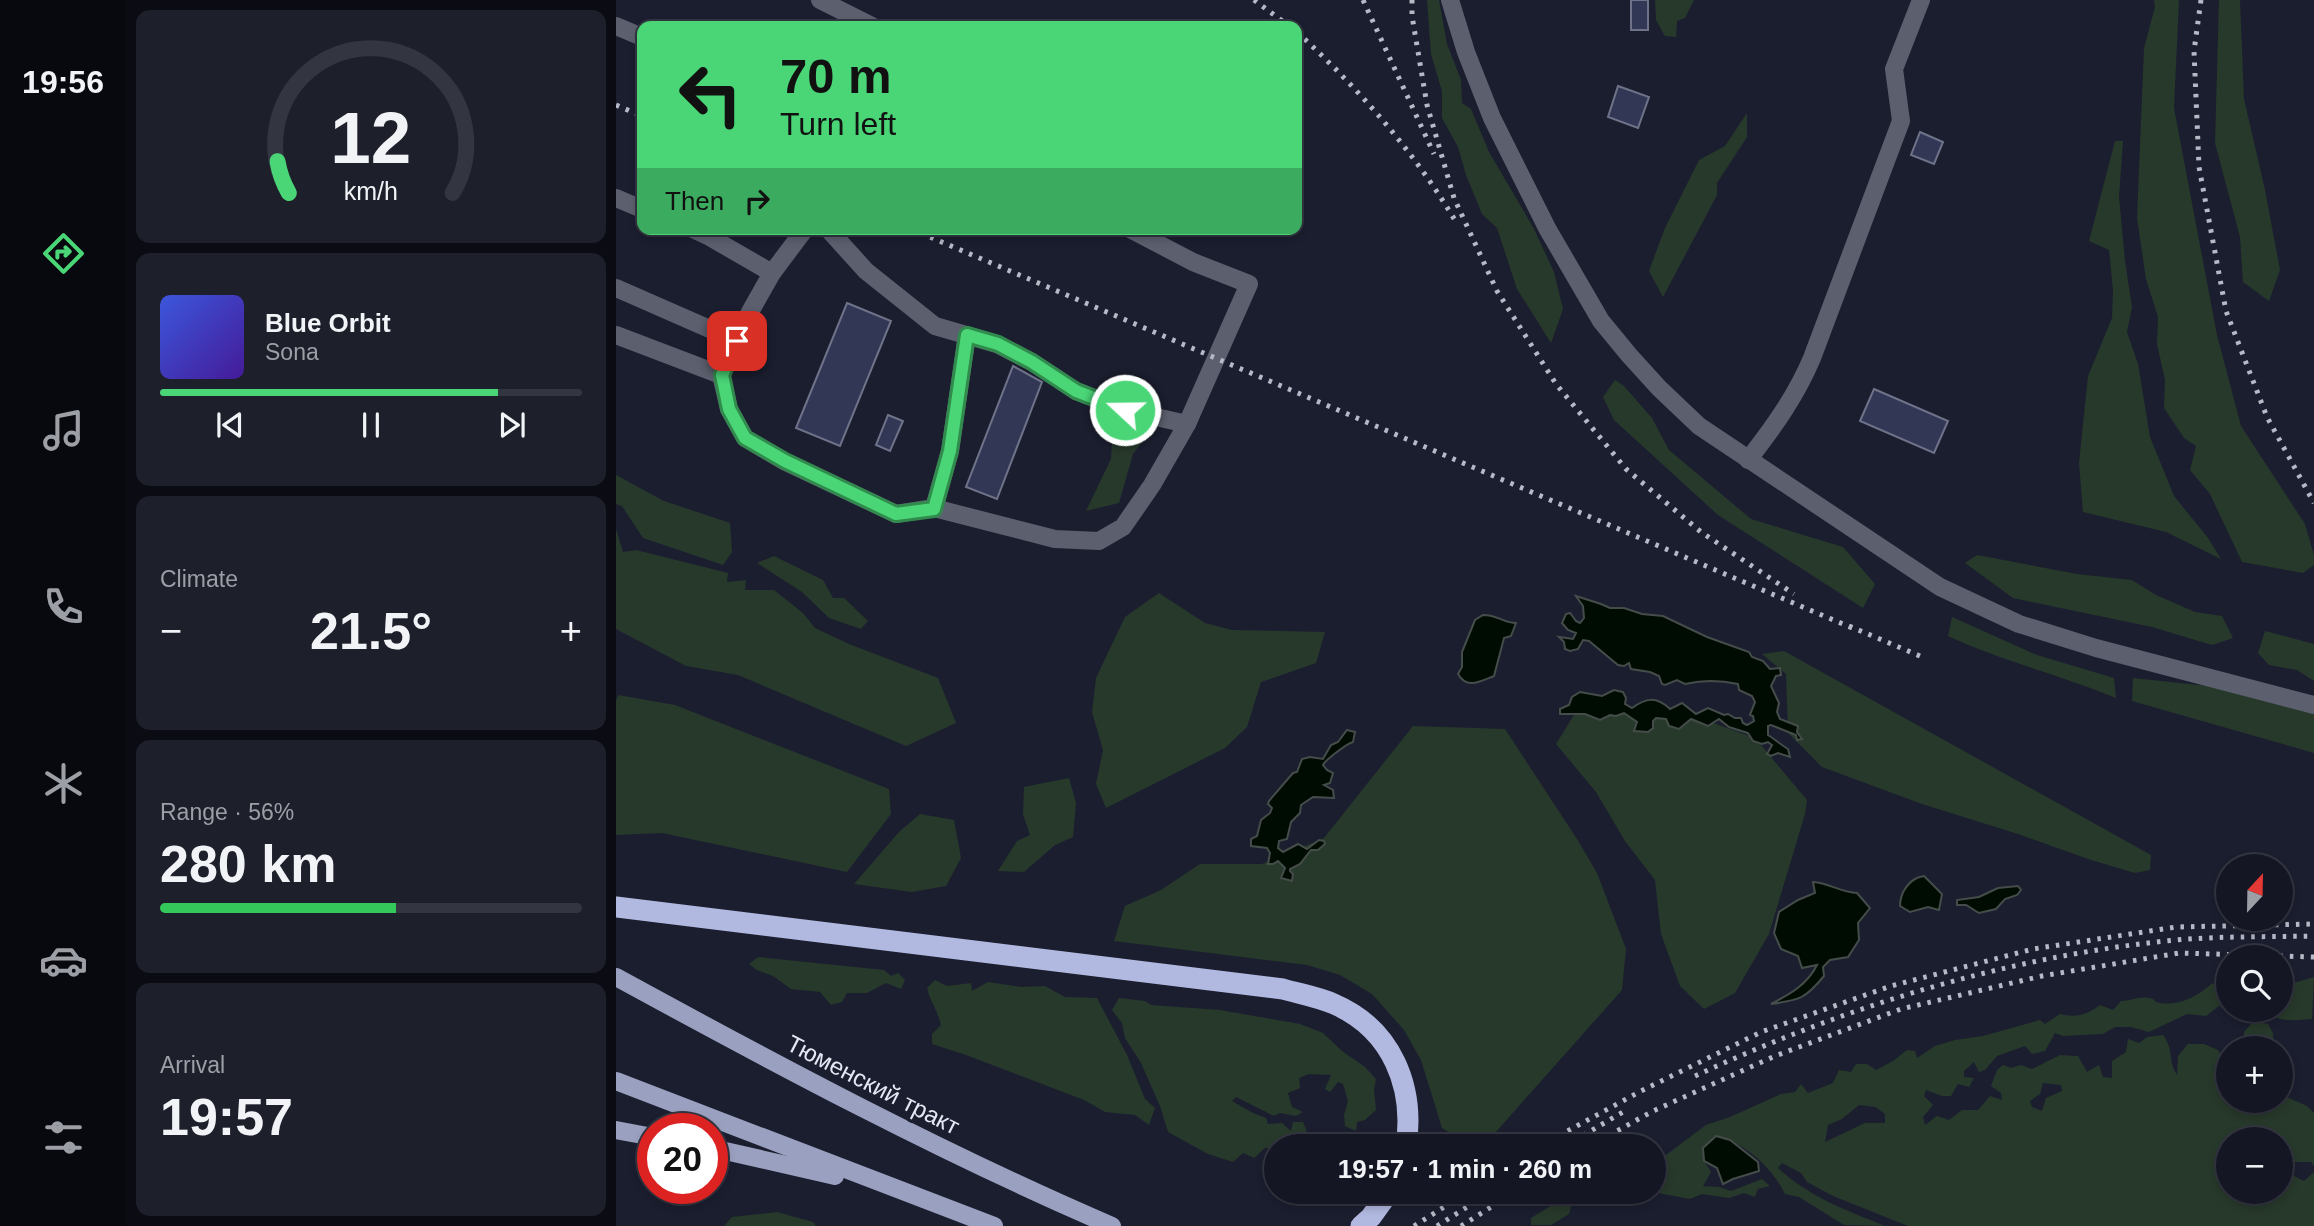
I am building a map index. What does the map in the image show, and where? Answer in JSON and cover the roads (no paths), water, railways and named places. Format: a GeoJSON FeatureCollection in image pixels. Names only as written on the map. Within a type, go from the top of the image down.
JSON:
{"type":"FeatureCollection","features":[{"type":"Feature","properties":{"kind":"highway"},"geometry":{"type":"LineString","coordinates":[[616,907],[1283,989],[1310,996],[1336,1005],[1360,1018],[1381,1038],[1393,1055],[1402,1076],[1408,1101],[1408,1134]]}},
{"type":"Feature","properties":{"kind":"highway"},"geometry":{"type":"LineString","coordinates":[[1361,1226],[1380,1204]]}},
{"type":"Feature","properties":{"kind":"main road","name":"Тюменский тракт"},"geometry":{"type":"LineString","coordinates":[[616,977],[885,1121],[990,1172],[1112,1226]]}},
{"type":"Feature","properties":{"kind":"main road"},"geometry":{"type":"LineString","coordinates":[[616,984],[686,1015]]}},
{"type":"Feature","properties":{"kind":"main road"},"geometry":{"type":"LineString","coordinates":[[616,1081],[994,1226]]}},
{"type":"Feature","properties":{"kind":"main road"},"geometry":{"type":"LineString","coordinates":[[616,1130],[637,1134]]}},
{"type":"Feature","properties":{"kind":"main road"},"geometry":{"type":"LineString","coordinates":[[728,1151],[910,1195]]}},
{"type":"Feature","properties":{"kind":"street"},"geometry":{"type":"LineString","coordinates":[[820,0],[862,21]]}},
{"type":"Feature","properties":{"kind":"street"},"geometry":{"type":"LineString","coordinates":[[1450,0],[1466,52],[1492,118],[1547,228],[1601,321],[1659,388],[1699,426],[1940,587],[1980,608],[2019,624],[2096,648],[2314,705]]}},
{"type":"Feature","properties":{"kind":"street"},"geometry":{"type":"LineString","coordinates":[[1748,460],[1802,382],[1846,268],[1900,121],[1894,69],[1921,0]]}},
{"type":"Feature","properties":{"kind":"street"},"geometry":{"type":"LineString","coordinates":[[616,26],[637,35]]}},
{"type":"Feature","properties":{"kind":"street"},"geometry":{"type":"LineString","coordinates":[[616,198],[637,207]]}},
{"type":"Feature","properties":{"kind":"street"},"geometry":{"type":"LineString","coordinates":[[706,235],[772,273]]}},
{"type":"Feature","properties":{"kind":"street"},"geometry":{"type":"LineString","coordinates":[[800,235],[772,273],[722,375],[729,409],[745,438],[785,461],[896,514],[934,509],[1055,539],[1099,541],[1123,527],[1152,485],[1187,424],[1249,284],[1192,262],[1141,235]]}},
{"type":"Feature","properties":{"kind":"street"},"geometry":{"type":"LineString","coordinates":[[833,235],[866,271],[935,326],[998,344],[1032,362],[1076,391],[1125,410],[1187,424]]}},
{"type":"Feature","properties":{"kind":"street"},"geometry":{"type":"LineString","coordinates":[[616,288],[737,341]]}},
{"type":"Feature","properties":{"kind":"street"},"geometry":{"type":"LineString","coordinates":[[616,335],[722,375]]}},
{"type":"Feature","properties":{"kind":"street"},"geometry":{"type":"LineString","coordinates":[[934,509],[950,451],[967,335]]}},
{"type":"Feature","properties":{"kind":"railway"},"geometry":{"type":"LineString","coordinates":[[1254,0],[1282,21]]}},
{"type":"Feature","properties":{"kind":"railway"},"geometry":{"type":"LineString","coordinates":[[1363,0],[1434,154]]}},
{"type":"Feature","properties":{"kind":"railway"},"geometry":{"type":"LineString","coordinates":[[1412,0],[1412,16],[1427,105],[1454,198],[1497,291],[1556,384],[1626,469],[1701,532],[1794,594]]}},
{"type":"Feature","properties":{"kind":"railway"},"geometry":{"type":"LineString","coordinates":[[2201,0],[2194,51],[2199,167],[2226,311],[2267,417],[2314,503]]}},
{"type":"Feature","properties":{"kind":"railway"},"geometry":{"type":"LineString","coordinates":[[1302,37],[1384,121],[1422,170],[1456,222]]}},
{"type":"Feature","properties":{"kind":"railway"},"geometry":{"type":"LineString","coordinates":[[616,105],[637,114]]}},
{"type":"Feature","properties":{"kind":"railway"},"geometry":{"type":"LineString","coordinates":[[925,235],[1857,630]]}},
{"type":"Feature","properties":{"kind":"railway"},"geometry":{"type":"LineString","coordinates":[[1849,626],[1920,656]]}},
{"type":"Feature","properties":{"kind":"railway"},"geometry":{"type":"LineString","coordinates":[[1562,1134],[1641,1091],[1761,1032],[1891,986],[2033,949],[2176,927],[2314,924]]}},
{"type":"Feature","properties":{"kind":"railway"},"geometry":{"type":"LineString","coordinates":[[1695,1076],[1811,1027],[1870,1006],[1990,972],[2052,958],[2176,940],[2314,936]]}},
{"type":"Feature","properties":{"kind":"railway"},"geometry":{"type":"LineString","coordinates":[[1612,1134],[1653,1111],[1775,1056],[1901,1009],[2042,976],[2179,953],[2314,957]]}},
{"type":"Feature","properties":{"kind":"railway"},"geometry":{"type":"LineString","coordinates":[[1585,1134],[1623,1112]]}},
{"type":"Feature","properties":{"kind":"railway"},"geometry":{"type":"LineString","coordinates":[[1414,1226],[1449,1204]]}},
{"type":"Feature","properties":{"kind":"railway"},"geometry":{"type":"LineString","coordinates":[[1437,1226],[1472,1204]]}},
{"type":"Feature","properties":{"kind":"railway"},"geometry":{"type":"LineString","coordinates":[[1461,1226],[1496,1204]]}}]}
